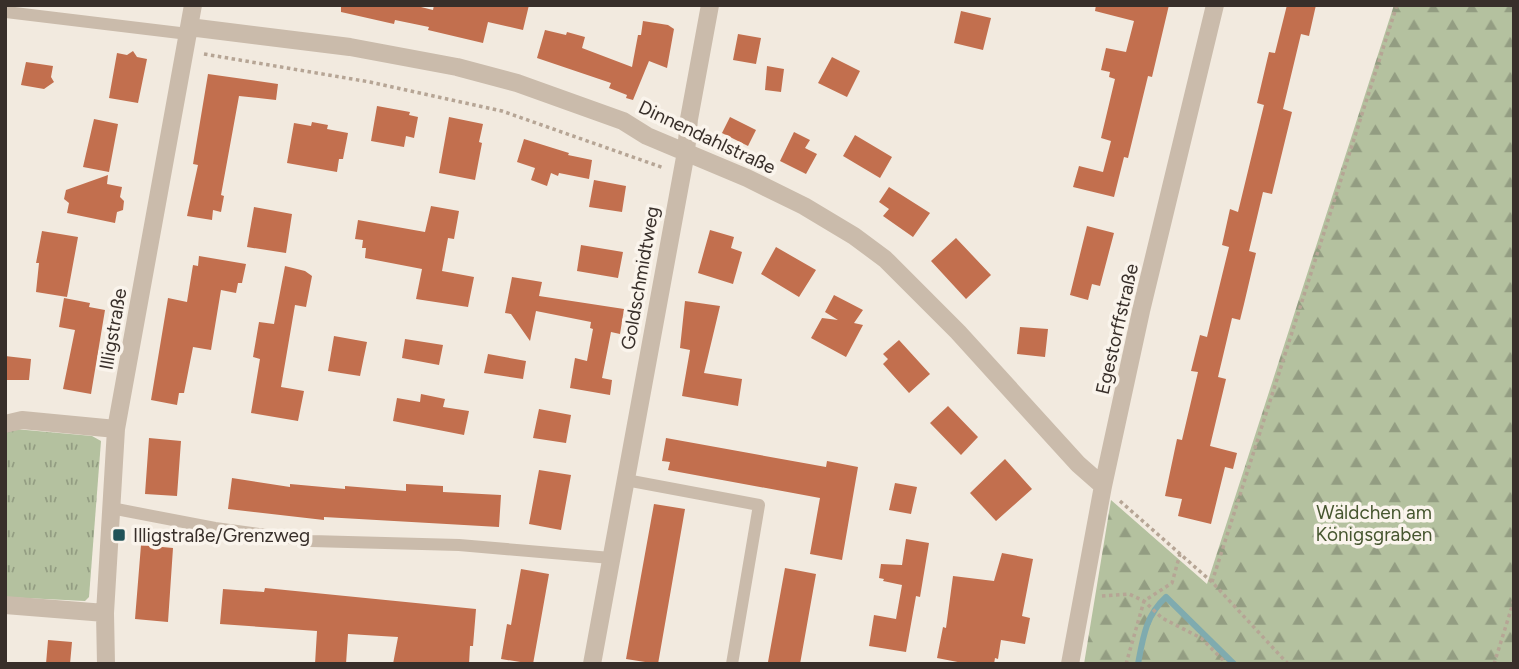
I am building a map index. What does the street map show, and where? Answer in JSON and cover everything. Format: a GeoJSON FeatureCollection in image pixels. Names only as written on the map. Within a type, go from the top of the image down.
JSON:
{"type":"FeatureCollection","features":[{"type":"Feature","properties":{"kind":"street","name":"Illigstraße"},"geometry":{"type":"LineString","coordinates":[[106,664],[105,613],[116,429],[192,5]]}},
{"type":"Feature","properties":{"kind":"street","name":"Goldschmidtweg"},"geometry":{"type":"LineString","coordinates":[[592,664],[686,152],[689,119],[710,5]]}},
{"type":"Feature","properties":{"kind":"street","name":"Egestorffstraße"},"geometry":{"type":"LineString","coordinates":[[1070,664],[1103,486],[1215,5]]}},
{"type":"Feature","properties":{"kind":"street","name":"Dinnendahlstraße"},"geometry":{"type":"LineString","coordinates":[[188,31],[320,42],[457,67],[517,83],[623,121],[647,136],[747,178],[804,206],[854,236],[885,259],[958,332],[1078,464],[1103,486]]}},
{"type":"Feature","properties":{"kind":"street"},"geometry":{"type":"LineString","coordinates":[[5,424],[22,420],[116,429]]}},
{"type":"Feature","properties":{"kind":"street"},"geometry":{"type":"LineString","coordinates":[[5,605],[105,613]]}},
{"type":"Feature","properties":{"kind":"lane"},"geometry":{"type":"LineString","coordinates":[[6,12],[188,31]]}},
{"type":"Feature","properties":{"kind":"lane"},"geometry":{"type":"LineString","coordinates":[[626,480],[759,505],[732,664]]}},
{"type":"Feature","properties":{"kind":"lane"},"geometry":{"type":"LineString","coordinates":[[111,508],[215,528],[311,541],[459,545],[611,558]]}},
{"type":"Feature","properties":{"kind":"path"},"geometry":{"type":"LineString","coordinates":[[1212,582],[1397,5]]}},
{"type":"Feature","properties":{"kind":"path"},"geometry":{"type":"LineString","coordinates":[[195,52],[370,82],[502,111],[666,169]]}},
{"type":"Feature","properties":{"kind":"path"},"geometry":{"type":"LineString","coordinates":[[1103,486],[1212,582],[1289,664]]}},
{"type":"Feature","properties":{"kind":"path"},"geometry":{"type":"LineString","coordinates":[[1126,664],[1146,603],[1172,583],[1180,554]]}},
{"type":"Feature","properties":{"kind":"path"},"geometry":{"type":"LineString","coordinates":[[1083,601],[1104,595],[1129,594],[1146,603],[1162,618],[1201,638],[1227,664]]}},
{"type":"Feature","properties":{"kind":"path"},"geometry":{"type":"LineString","coordinates":[[1494,664],[1514,600]]}},
{"type":"Feature","properties":{"kind":"green space","name":"Wäldchen am Königsgraben"},"geometry":{"type":"Polygon","coordinates":[[[1394,5],[1514,5],[1514,664],[1084,664],[1111,500],[1207,584],[1394,5]]]}},
{"type":"Feature","properties":{"kind":"green space"},"geometry":{"type":"Polygon","coordinates":[[[5,430],[92,436],[101,441],[89,597],[85,601],[5,597],[5,430]]]}},
{"type":"Feature","properties":{"kind":"building"},"geometry":{"type":"Polygon","coordinates":[[[341,5],[413,5],[433,10],[434,5],[529,5],[523,30],[488,22],[483,43],[428,30],[429,27],[395,20],[394,24],[341,12],[341,5]]]}},
{"type":"Feature","properties":{"kind":"building"},"geometry":{"type":"Polygon","coordinates":[[[1096,5],[1169,5],[1152,77],[1148,76],[1128,158],[1124,157],[1114,197],[1073,187],[1079,166],[1103,172],[1111,141],[1101,138],[1115,79],[1109,77],[1110,72],[1101,70],[1106,48],[1126,52],[1134,21],[1095,11],[1096,5]]]}},
{"type":"Feature","properties":{"kind":"building"},"geometry":{"type":"Polygon","coordinates":[[[1287,5],[1316,5],[1309,36],[1301,34],[1283,109],[1292,112],[1272,194],[1263,192],[1249,251],[1256,253],[1244,304],[1240,320],[1232,318],[1218,377],[1226,379],[1210,446],[1237,453],[1233,469],[1225,467],[1211,524],[1178,516],[1182,499],[1165,496],[1177,439],[1182,440],[1198,372],[1191,371],[1200,335],[1207,337],[1229,247],[1222,245],[1230,209],[1238,212],[1264,105],[1257,103],[1269,52],[1275,53],[1287,5]]]}},
{"type":"Feature","properties":{"kind":"building"},"geometry":{"type":"Polygon","coordinates":[[[961,11],[991,18],[983,50],[954,43],[961,11]]]}},
{"type":"Feature","properties":{"kind":"building"},"geometry":{"type":"Polygon","coordinates":[[[643,21],[668,25],[674,29],[667,68],[649,61],[633,100],[609,88],[611,83],[537,58],[545,30],[566,35],[567,32],[585,37],[582,48],[632,67],[643,21]]]}},
{"type":"Feature","properties":{"kind":"building"},"geometry":{"type":"Polygon","coordinates":[[[738,34],[761,38],[756,64],[733,60],[738,34]]]}},
{"type":"Feature","properties":{"kind":"building"},"geometry":{"type":"Polygon","coordinates":[[[133,51],[137,57],[147,59],[138,103],[109,98],[117,53],[127,55],[133,51]]]}},
{"type":"Feature","properties":{"kind":"building"},"geometry":{"type":"Polygon","coordinates":[[[832,57],[860,71],[847,97],[818,83],[832,57]]]}},
{"type":"Feature","properties":{"kind":"building"},"geometry":{"type":"Polygon","coordinates":[[[26,62],[53,66],[51,77],[54,82],[44,89],[21,85],[26,62]]]}},
{"type":"Feature","properties":{"kind":"building"},"geometry":{"type":"Polygon","coordinates":[[[767,66],[784,69],[781,92],[765,90],[767,66]]]}},
{"type":"Feature","properties":{"kind":"building"},"geometry":{"type":"Polygon","coordinates":[[[208,74],[278,84],[276,100],[239,96],[221,195],[224,196],[221,212],[213,210],[212,220],[187,216],[198,165],[193,164],[208,74]]]}},
{"type":"Feature","properties":{"kind":"building"},"geometry":{"type":"Polygon","coordinates":[[[377,106],[410,112],[409,115],[418,117],[414,138],[406,136],[404,147],[371,141],[377,106]]]}},
{"type":"Feature","properties":{"kind":"building"},"geometry":{"type":"Polygon","coordinates":[[[449,117],[483,124],[475,180],[439,173],[449,117]]]}},
{"type":"Feature","properties":{"kind":"building"},"geometry":{"type":"Polygon","coordinates":[[[730,117],[756,130],[748,146],[722,133],[730,117]]]}},
{"type":"Feature","properties":{"kind":"building"},"geometry":{"type":"Polygon","coordinates":[[[94,119],[118,124],[109,172],[83,167],[94,119]]]}},
{"type":"Feature","properties":{"kind":"building"},"geometry":{"type":"Polygon","coordinates":[[[312,122],[328,125],[327,129],[348,133],[343,159],[339,159],[337,172],[287,163],[294,123],[311,126],[312,122]]]}},
{"type":"Feature","properties":{"kind":"building"},"geometry":{"type":"Polygon","coordinates":[[[794,132],[810,140],[805,148],[817,154],[806,174],[780,161],[794,132]]]}},
{"type":"Feature","properties":{"kind":"building"},"geometry":{"type":"Polygon","coordinates":[[[855,135],[892,157],[880,178],[843,156],[855,135]]]}},
{"type":"Feature","properties":{"kind":"building"},"geometry":{"type":"Polygon","coordinates":[[[524,139],[569,153],[568,155],[592,160],[589,179],[551,173],[547,186],[531,180],[535,168],[517,162],[524,139]]]}},
{"type":"Feature","properties":{"kind":"building"},"geometry":{"type":"Polygon","coordinates":[[[108,175],[107,184],[122,187],[120,197],[124,201],[123,210],[117,212],[115,223],[67,213],[69,203],[64,199],[66,190],[108,175]]]}},
{"type":"Feature","properties":{"kind":"building"},"geometry":{"type":"Polygon","coordinates":[[[594,180],[626,186],[622,212],[589,207],[594,180]]]}},
{"type":"Feature","properties":{"kind":"building"},"geometry":{"type":"Polygon","coordinates":[[[889,187],[930,213],[913,237],[883,216],[889,209],[879,202],[889,187]]]}},
{"type":"Feature","properties":{"kind":"building"},"geometry":{"type":"Polygon","coordinates":[[[431,206],[459,211],[454,239],[448,238],[442,271],[474,277],[468,307],[416,299],[422,269],[365,258],[363,240],[355,239],[358,220],[425,232],[431,206]]]}},
{"type":"Feature","properties":{"kind":"building"},"geometry":{"type":"Polygon","coordinates":[[[254,207],[292,214],[286,253],[247,247],[254,207]]]}},
{"type":"Feature","properties":{"kind":"building"},"geometry":{"type":"Polygon","coordinates":[[[1087,226],[1114,233],[1100,286],[1092,284],[1088,300],[1070,295],[1087,226]]]}},
{"type":"Feature","properties":{"kind":"building"},"geometry":{"type":"Polygon","coordinates":[[[710,230],[734,237],[731,248],[742,252],[733,284],[698,273],[710,230]]]}},
{"type":"Feature","properties":{"kind":"building"},"geometry":{"type":"Polygon","coordinates":[[[42,231],[78,237],[67,297],[36,292],[39,263],[36,263],[42,231]]]}},
{"type":"Feature","properties":{"kind":"building"},"geometry":{"type":"Polygon","coordinates":[[[956,238],[991,275],[966,299],[931,261],[956,238]]]}},
{"type":"Feature","properties":{"kind":"building"},"geometry":{"type":"Polygon","coordinates":[[[581,245],[623,252],[618,278],[577,271],[581,245]]]}},
{"type":"Feature","properties":{"kind":"building"},"geometry":{"type":"Polygon","coordinates":[[[776,247],[816,270],[799,297],[761,274],[776,247]]]}},
{"type":"Feature","properties":{"kind":"building"},"geometry":{"type":"Polygon","coordinates":[[[199,256],[246,264],[242,283],[238,283],[236,293],[221,290],[211,350],[193,347],[184,393],[179,393],[177,405],[151,400],[168,298],[187,302],[193,265],[198,266],[199,256]]]}},
{"type":"Feature","properties":{"kind":"building"},"geometry":{"type":"Polygon","coordinates":[[[285,266],[305,271],[312,276],[306,307],[295,305],[281,387],[304,391],[298,421],[251,413],[260,359],[253,357],[259,322],[274,324],[285,266]]]}},
{"type":"Feature","properties":{"kind":"building"},"geometry":{"type":"Polygon","coordinates":[[[512,277],[542,282],[539,296],[624,309],[620,334],[611,332],[602,378],[612,380],[610,395],[570,388],[575,358],[587,361],[593,329],[590,328],[591,322],[536,311],[530,341],[511,314],[505,313],[512,277]]]}},
{"type":"Feature","properties":{"kind":"building"},"geometry":{"type":"Polygon","coordinates":[[[834,295],[863,310],[854,323],[863,325],[846,357],[811,338],[822,318],[838,320],[825,312],[834,295]]]}},
{"type":"Feature","properties":{"kind":"building"},"geometry":{"type":"Polygon","coordinates":[[[64,298],[90,303],[89,307],[105,310],[91,394],[63,389],[75,330],[59,327],[64,298]]]}},
{"type":"Feature","properties":{"kind":"building"},"geometry":{"type":"Polygon","coordinates":[[[685,301],[720,306],[704,373],[742,379],[738,406],[682,396],[690,350],[680,348],[685,301]]]}},
{"type":"Feature","properties":{"kind":"building"},"geometry":{"type":"Polygon","coordinates":[[[1020,327],[1048,329],[1045,357],[1017,354],[1020,327]]]}},
{"type":"Feature","properties":{"kind":"building"},"geometry":{"type":"Polygon","coordinates":[[[334,336],[367,342],[360,376],[328,371],[334,336]]]}},
{"type":"Feature","properties":{"kind":"building"},"geometry":{"type":"Polygon","coordinates":[[[405,339],[443,345],[439,365],[402,358],[405,339]]]}},
{"type":"Feature","properties":{"kind":"building"},"geometry":{"type":"Polygon","coordinates":[[[899,340],[930,374],[909,393],[883,364],[888,359],[883,354],[899,340]]]}},
{"type":"Feature","properties":{"kind":"building"},"geometry":{"type":"Polygon","coordinates":[[[488,354],[526,361],[523,379],[484,373],[488,354]]]}},
{"type":"Feature","properties":{"kind":"building"},"geometry":{"type":"Polygon","coordinates":[[[5,356],[31,359],[29,380],[5,380],[5,356]]]}},
{"type":"Feature","properties":{"kind":"building"},"geometry":{"type":"Polygon","coordinates":[[[421,394],[445,399],[443,407],[469,411],[464,435],[393,421],[397,398],[420,402],[421,394]]]}},
{"type":"Feature","properties":{"kind":"building"},"geometry":{"type":"Polygon","coordinates":[[[948,406],[978,437],[961,455],[930,423],[948,406]]]}},
{"type":"Feature","properties":{"kind":"building"},"geometry":{"type":"Polygon","coordinates":[[[539,409],[571,415],[566,443],[533,438],[539,409]]]}},
{"type":"Feature","properties":{"kind":"building"},"geometry":{"type":"Polygon","coordinates":[[[149,438],[181,441],[177,496],[145,494],[149,438]]]}},
{"type":"Feature","properties":{"kind":"building"},"geometry":{"type":"Polygon","coordinates":[[[666,438],[826,467],[827,461],[858,467],[842,560],[810,554],[820,498],[668,470],[670,462],[662,461],[666,438]]]}},
{"type":"Feature","properties":{"kind":"building"},"geometry":{"type":"Polygon","coordinates":[[[1005,459],[1032,489],[996,521],[970,493],[1005,459]]]}},
{"type":"Feature","properties":{"kind":"building"},"geometry":{"type":"Polygon","coordinates":[[[539,470],[571,475],[561,530],[529,524],[539,470]]]}},
{"type":"Feature","properties":{"kind":"building"},"geometry":{"type":"Polygon","coordinates":[[[232,478],[290,487],[290,484],[406,491],[406,484],[443,486],[443,492],[501,495],[499,527],[324,517],[324,520],[228,509],[232,478]]]}},
{"type":"Feature","properties":{"kind":"building"},"geometry":{"type":"Polygon","coordinates":[[[895,483],[917,487],[911,514],[889,510],[895,483]]]}},
{"type":"Feature","properties":{"kind":"building"},"geometry":{"type":"Polygon","coordinates":[[[654,504],[685,509],[658,664],[626,659],[654,504]]]}},
{"type":"Feature","properties":{"kind":"building"},"geometry":{"type":"Polygon","coordinates":[[[906,539],[929,543],[920,597],[916,596],[906,652],[869,646],[874,615],[896,619],[902,585],[879,578],[881,564],[902,565],[906,539]]]}},
{"type":"Feature","properties":{"kind":"building"},"geometry":{"type":"Polygon","coordinates":[[[141,545],[173,548],[168,622],[135,619],[141,545]]]}},
{"type":"Feature","properties":{"kind":"building"},"geometry":{"type":"Polygon","coordinates":[[[1002,553],[1033,559],[1022,616],[1030,618],[1025,644],[1001,640],[998,659],[995,658],[994,664],[968,664],[937,658],[943,627],[946,628],[953,576],[994,581],[1002,553]]]}},
{"type":"Feature","properties":{"kind":"building"},"geometry":{"type":"Polygon","coordinates":[[[785,568],[816,574],[800,664],[768,662],[785,568]]]}},
{"type":"Feature","properties":{"kind":"building"},"geometry":{"type":"Polygon","coordinates":[[[521,569],[549,574],[533,664],[501,659],[507,624],[511,625],[521,569]]]}},
{"type":"Feature","properties":{"kind":"building"},"geometry":{"type":"Polygon","coordinates":[[[265,588],[476,609],[469,664],[393,664],[398,637],[348,634],[346,664],[315,664],[317,631],[220,624],[223,589],[264,592],[265,588]]]}},
{"type":"Feature","properties":{"kind":"building"},"geometry":{"type":"Polygon","coordinates":[[[48,640],[72,642],[70,664],[46,664],[48,640]]]}},
{"type":"Feature","properties":{"kind":"waterway"},"geometry":{"type":"LineString","coordinates":[[1138,664],[1150,619],[1166,597],[1234,664]]}},
{"type":"Feature","properties":{"kind":"place","name":"Illigstraße/Grenzweg"},"geometry":{"type":"Point","coordinates":[119,535]}}]}
